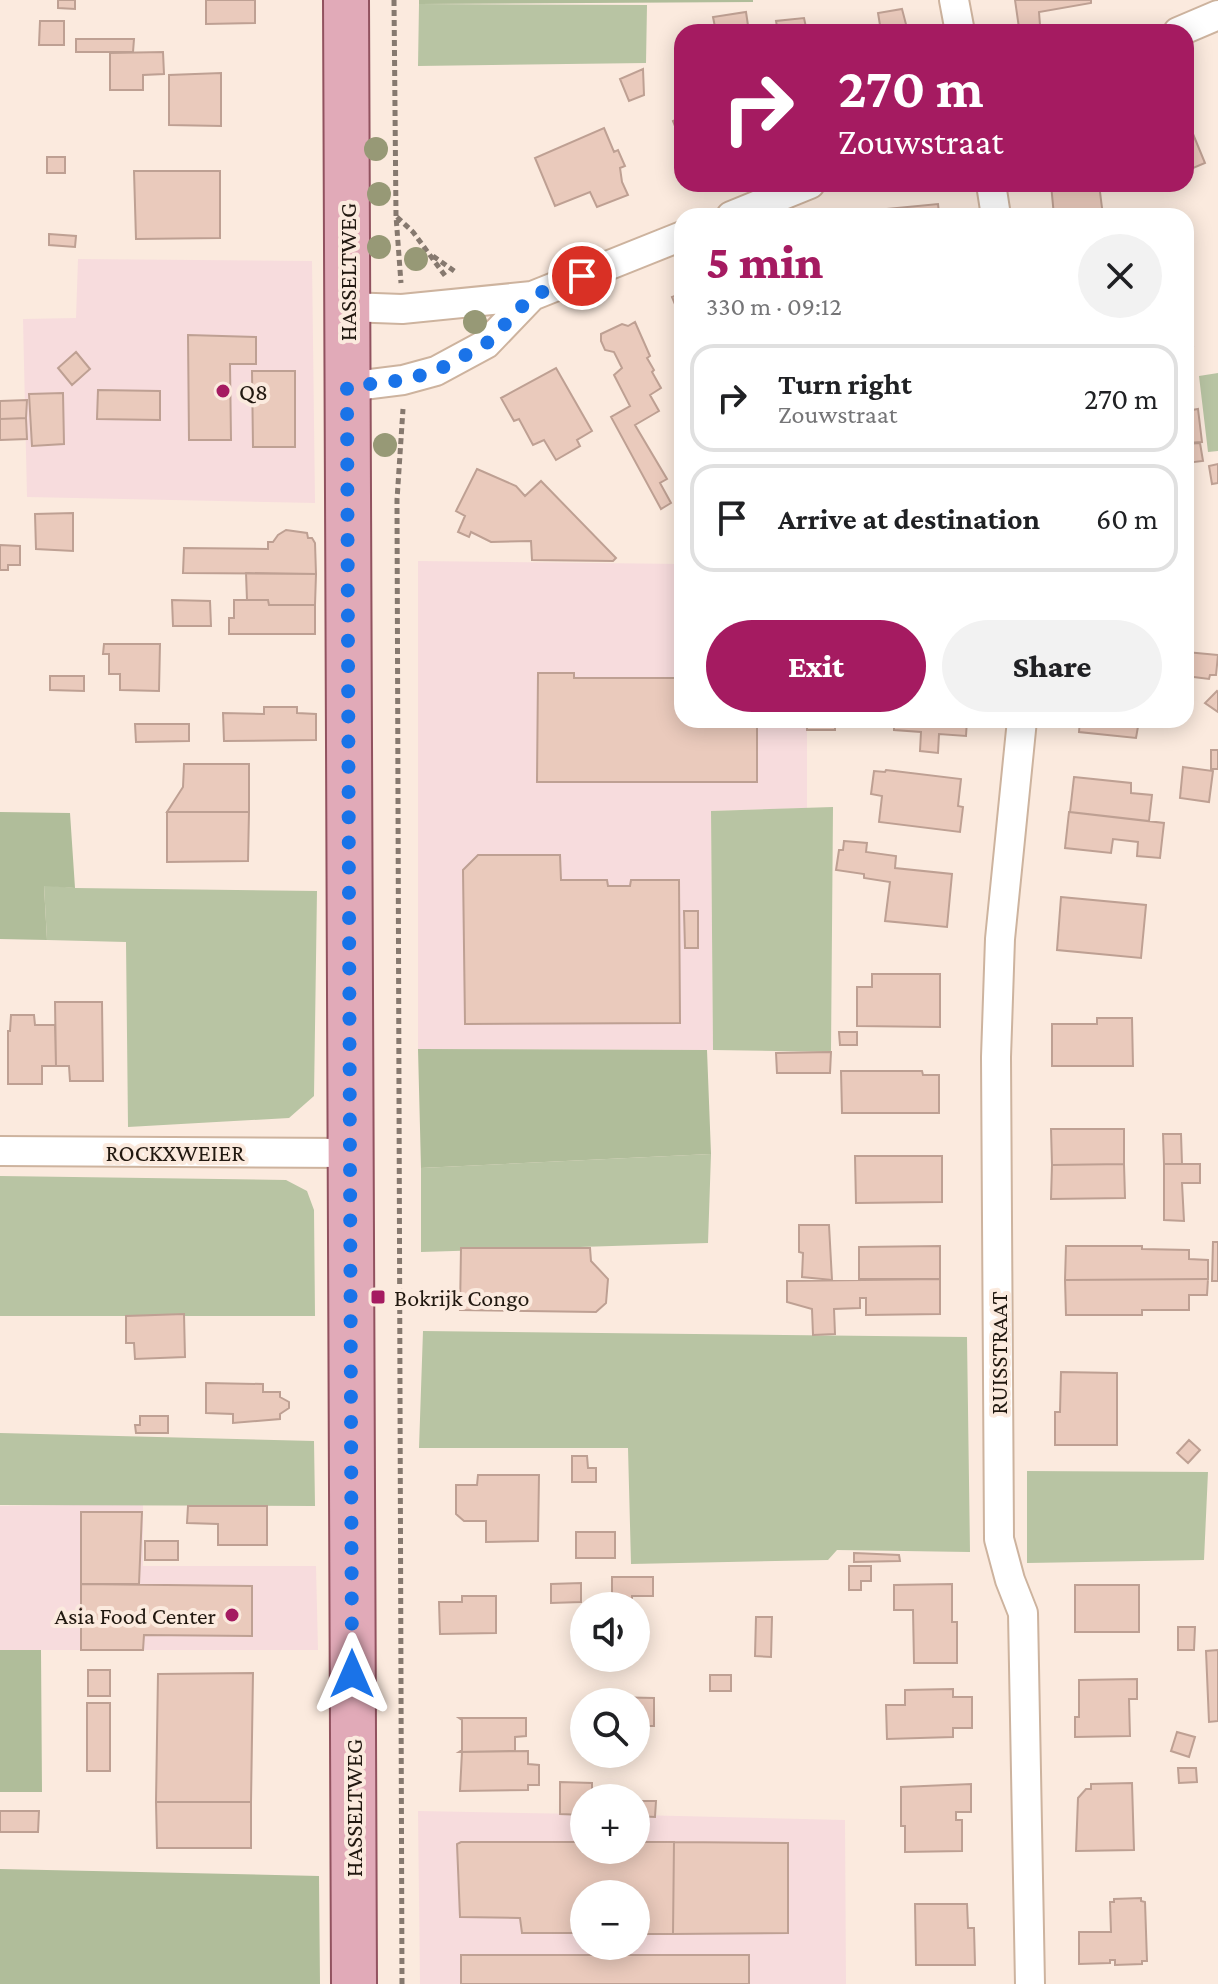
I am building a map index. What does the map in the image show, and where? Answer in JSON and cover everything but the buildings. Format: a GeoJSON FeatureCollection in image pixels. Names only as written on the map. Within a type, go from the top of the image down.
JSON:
{"type":"FeatureCollection","features":[{"type":"Feature","properties":{"kind":"main road","name":"HASSELTWEG"},"geometry":{"type":"LineString","coordinates":[[346,0],[354,1984]]}},
{"type":"Feature","properties":{"kind":"street"},"geometry":{"type":"LineString","coordinates":[[954,0],[958,24]]}},
{"type":"Feature","properties":{"kind":"street"},"geometry":{"type":"LineString","coordinates":[[1194,25],[1218,15]]}},
{"type":"Feature","properties":{"kind":"street"},"geometry":{"type":"LineString","coordinates":[[751,208],[790,192]]}},
{"type":"Feature","properties":{"kind":"street"},"geometry":{"type":"LineString","coordinates":[[348,307],[402,309],[532,296],[674,239]]}},
{"type":"Feature","properties":{"kind":"street"},"geometry":{"type":"LineString","coordinates":[[347,387],[403,380],[436,371],[486,344],[532,296]]}},
{"type":"Feature","properties":{"kind":"street","name":"RUISSTRAAT"},"geometry":{"type":"LineString","coordinates":[[1021,728],[1000,939],[996,1135],[999,1539],[1023,1613],[1030,1984]]}},
{"type":"Feature","properties":{"kind":"street","name":"ROCKXWEIER"},"geometry":{"type":"LineString","coordinates":[[0,1151],[349,1153]]}},
{"type":"Feature","properties":{"kind":"path"},"geometry":{"type":"LineString","coordinates":[[394,0],[396,216],[401,290]]}},
{"type":"Feature","properties":{"kind":"path"},"geometry":{"type":"LineString","coordinates":[[396,216],[413,232],[447,278]]}},
{"type":"Feature","properties":{"kind":"path"},"geometry":{"type":"LineString","coordinates":[[402,1984],[397,500],[403,408]]}},
{"type":"Feature","properties":{"kind":"shaded area"},"geometry":{"type":"Polygon","coordinates":[[[78,259],[312,261],[315,503],[27,497],[23,319],[76,318],[78,259]]]}},
{"type":"Feature","properties":{"kind":"shaded area"},"geometry":{"type":"Polygon","coordinates":[[[418,561],[674,564],[674,728],[807,728],[807,808],[711,811],[713,1050],[418,1049],[418,561]]]}},
{"type":"Feature","properties":{"kind":"shaded area"},"geometry":{"type":"Polygon","coordinates":[[[143,1504],[143,1566],[316,1566],[318,1650],[0,1650],[0,1506],[143,1504]]]}},
{"type":"Feature","properties":{"kind":"shaded area"},"geometry":{"type":"Polygon","coordinates":[[[418,1811],[570,1814],[570,1864],[650,1864],[650,1815],[845,1820],[846,1984],[420,1984],[418,1811]]]}},
{"type":"Feature","properties":{"kind":"green space"},"geometry":{"type":"Polygon","coordinates":[[[419,0],[753,0],[753,2],[419,4],[419,0]]]}},
{"type":"Feature","properties":{"kind":"green space"},"geometry":{"type":"Polygon","coordinates":[[[419,4],[647,5],[646,63],[418,66],[419,4]]]}},
{"type":"Feature","properties":{"kind":"green space"},"geometry":{"type":"Polygon","coordinates":[[[1218,373],[1218,451],[1208,452],[1199,376],[1218,373]]]}},
{"type":"Feature","properties":{"kind":"green space"},"geometry":{"type":"Polygon","coordinates":[[[833,807],[831,1052],[713,1050],[711,811],[833,807]]]}},
{"type":"Feature","properties":{"kind":"green space"},"geometry":{"type":"Polygon","coordinates":[[[0,812],[70,813],[75,888],[44,886],[47,940],[0,939],[0,812]]]}},
{"type":"Feature","properties":{"kind":"green space"},"geometry":{"type":"Polygon","coordinates":[[[44,885],[317,891],[314,1096],[289,1118],[128,1127],[126,942],[47,940],[44,885]]]}},
{"type":"Feature","properties":{"kind":"green space"},"geometry":{"type":"Polygon","coordinates":[[[418,1049],[707,1050],[711,1154],[421,1168],[418,1049]]]}},
{"type":"Feature","properties":{"kind":"green space"},"geometry":{"type":"Polygon","coordinates":[[[711,1154],[708,1243],[421,1252],[421,1168],[711,1154]]]}},
{"type":"Feature","properties":{"kind":"green space"},"geometry":{"type":"Polygon","coordinates":[[[0,1176],[286,1180],[307,1191],[314,1210],[315,1316],[0,1316],[0,1176]]]}},
{"type":"Feature","properties":{"kind":"green space"},"geometry":{"type":"Polygon","coordinates":[[[423,1331],[967,1337],[970,1552],[837,1550],[828,1560],[631,1564],[628,1448],[419,1448],[423,1331]]]}},
{"type":"Feature","properties":{"kind":"green space"},"geometry":{"type":"Polygon","coordinates":[[[0,1433],[314,1441],[315,1506],[0,1505],[0,1433]]]}},
{"type":"Feature","properties":{"kind":"green space"},"geometry":{"type":"Polygon","coordinates":[[[1027,1471],[1208,1472],[1204,1560],[1027,1563],[1027,1471]]]}},
{"type":"Feature","properties":{"kind":"green space"},"geometry":{"type":"Polygon","coordinates":[[[0,1650],[41,1650],[42,1792],[0,1792],[0,1650]]]}},
{"type":"Feature","properties":{"kind":"green space"},"geometry":{"type":"Polygon","coordinates":[[[0,1869],[319,1876],[320,1984],[0,1984],[0,1869]]]}},
{"type":"Feature","properties":{"kind":"place","name":"Q8"},"geometry":{"type":"Point","coordinates":[223,391]}},
{"type":"Feature","properties":{"kind":"place","name":"Bokrijk Congo"},"geometry":{"type":"Point","coordinates":[378,1297]}},
{"type":"Feature","properties":{"kind":"place","name":"Asia Food Center"},"geometry":{"type":"Point","coordinates":[232,1615]}},
{"type":"Feature","properties":{"kind":"route"},"geometry":{"type":"LineString","coordinates":[[352,1674],[347,387],[403,380],[436,371],[486,344],[532,296],[582,276]]}}]}
